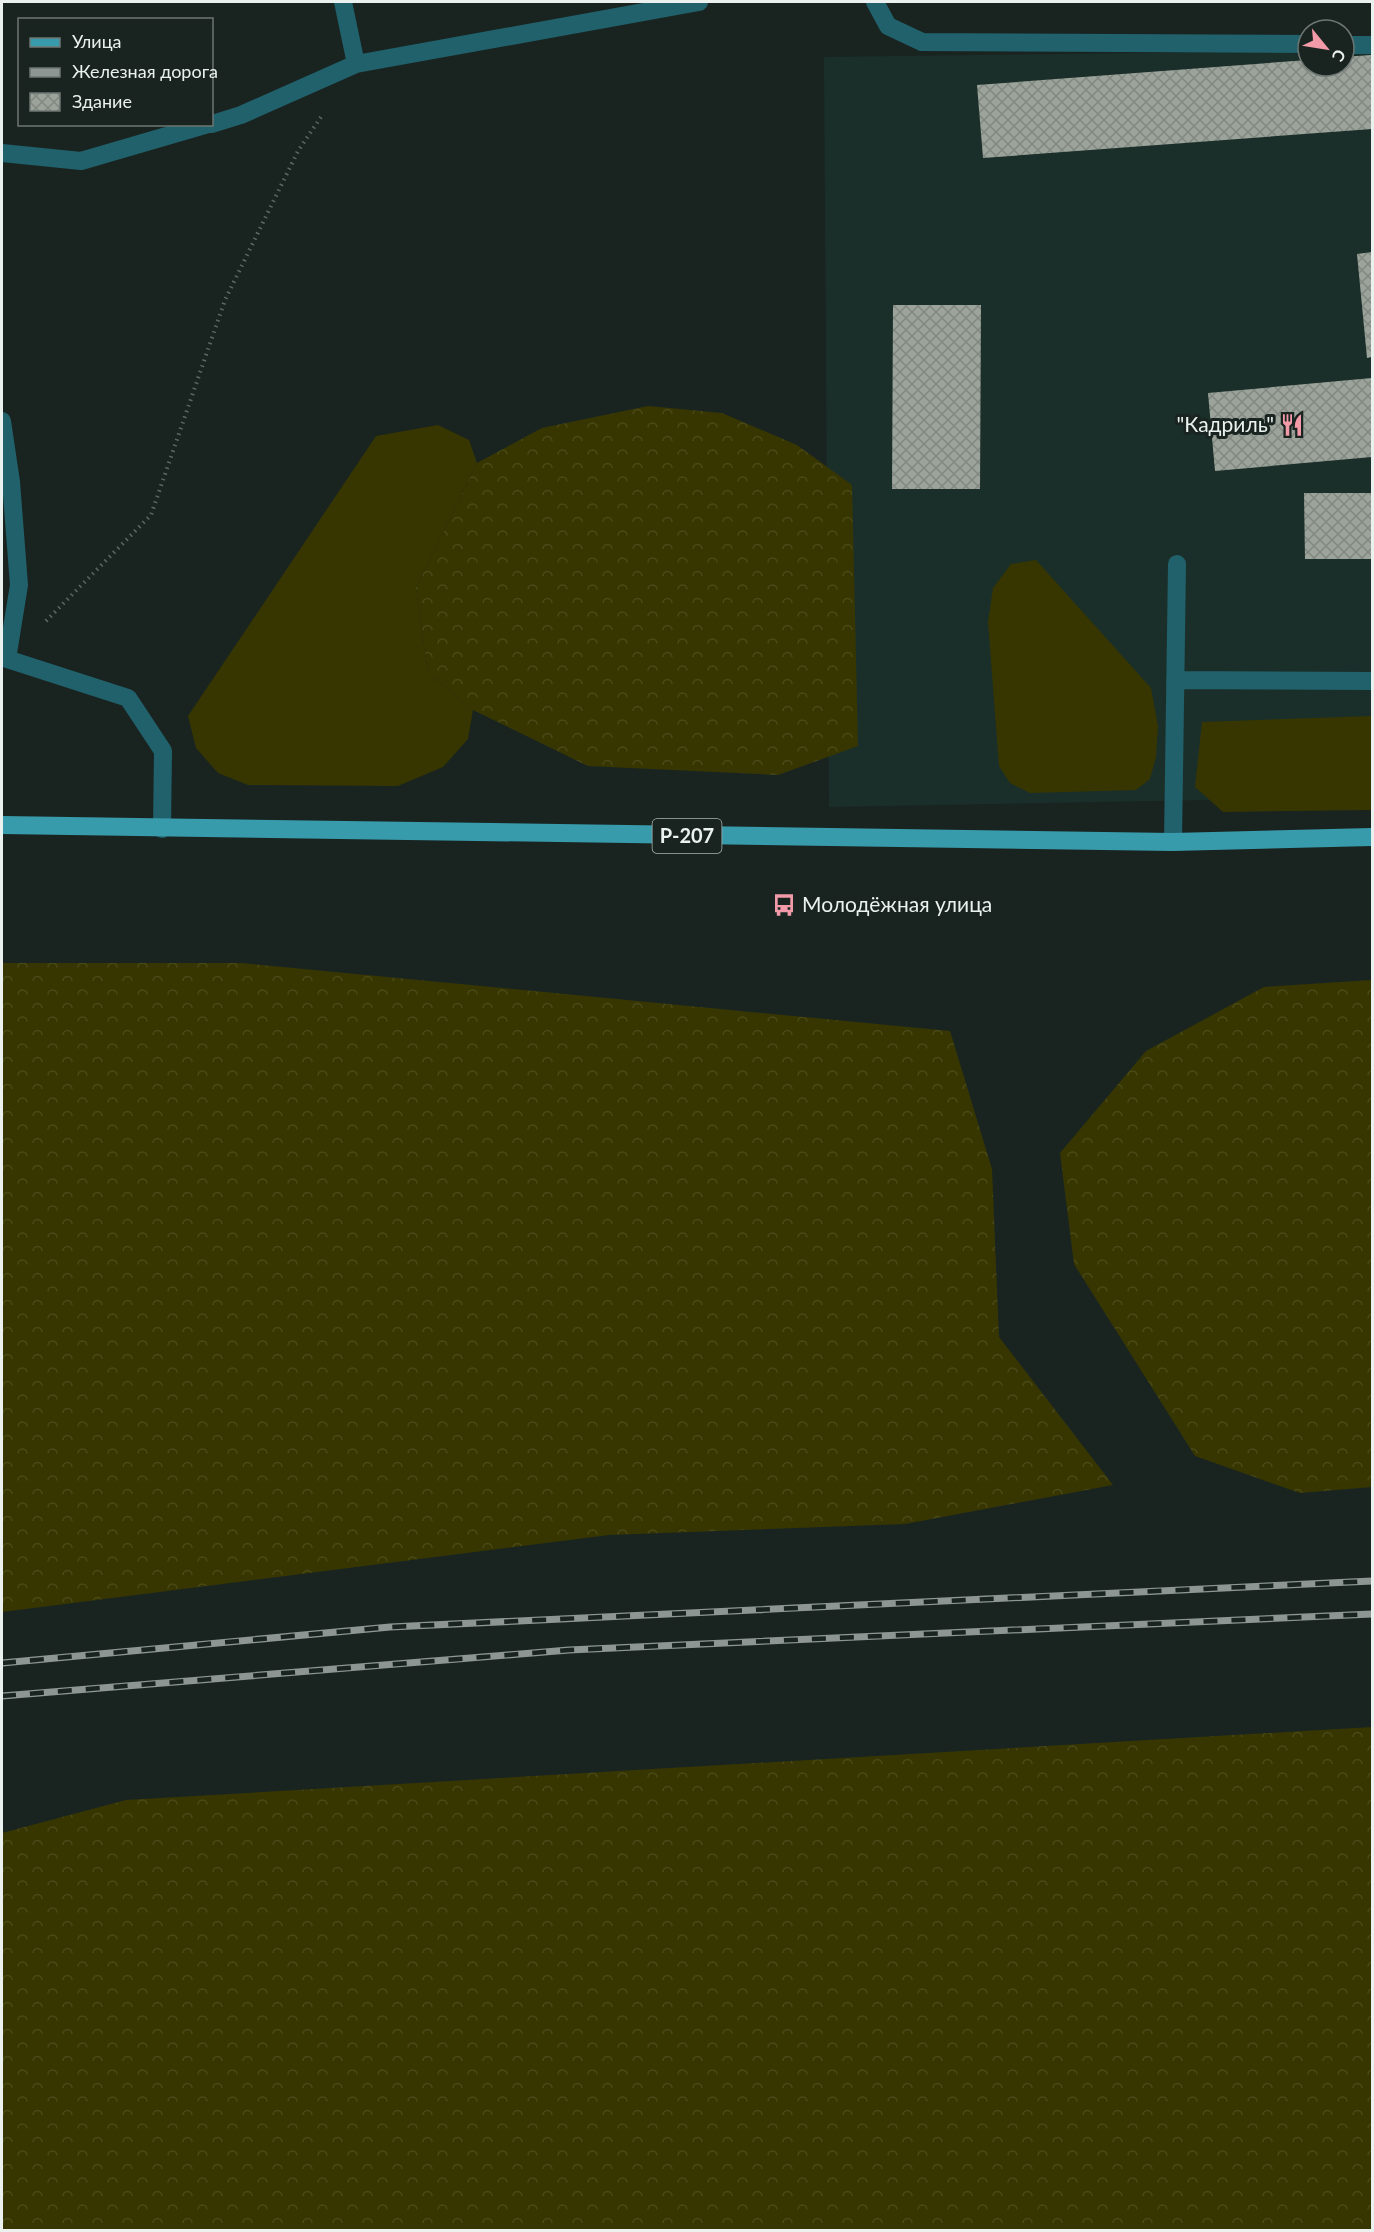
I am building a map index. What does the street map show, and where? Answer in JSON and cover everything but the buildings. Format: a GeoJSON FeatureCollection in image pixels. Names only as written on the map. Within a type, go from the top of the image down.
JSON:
{"type":"FeatureCollection","features":[{"type":"Feature","properties":{"kind":"main road","name":"Р-207"},"geometry":{"type":"LineString","coordinates":[[2,825],[1173,842],[1372,837]]}},
{"type":"Feature","properties":{"kind":"street"},"geometry":{"type":"LineString","coordinates":[[343,2],[356,64]]}},
{"type":"Feature","properties":{"kind":"street"},"geometry":{"type":"LineString","coordinates":[[213,123],[241,115],[356,64],[699,2]]}},
{"type":"Feature","properties":{"kind":"street"},"geometry":{"type":"LineString","coordinates":[[875,2],[888,26],[922,42],[1296,44]]}},
{"type":"Feature","properties":{"kind":"street"},"geometry":{"type":"LineString","coordinates":[[1356,45],[1372,45]]}},
{"type":"Feature","properties":{"kind":"street"},"geometry":{"type":"LineString","coordinates":[[2,153],[81,161],[203,126]]}},
{"type":"Feature","properties":{"kind":"street"},"geometry":{"type":"LineString","coordinates":[[2,421],[11,482],[19,585],[4,665],[128,698],[162,751],[162,829]]}},
{"type":"Feature","properties":{"kind":"street"},"geometry":{"type":"LineString","coordinates":[[1173,842],[1177,564]]}},
{"type":"Feature","properties":{"kind":"street"},"geometry":{"type":"LineString","coordinates":[[1175,680],[1372,681]]}},
{"type":"Feature","properties":{"kind":"path"},"geometry":{"type":"LineString","coordinates":[[4,665],[151,515],[225,300],[298,151],[324,112]]}},
{"type":"Feature","properties":{"kind":"shaded area"},"geometry":{"type":"Polygon","coordinates":[[[1296,51],[1296,78],[1356,78],[1356,51],[1372,51],[1372,797],[829,807],[824,57],[1296,51]]]}},
{"type":"Feature","properties":{"kind":"green space"},"geometry":{"type":"Polygon","coordinates":[[[648,406],[722,413],[797,445],[852,485],[858,746],[778,775],[588,766],[473,710],[428,673],[416,588],[477,463],[542,428],[648,406]]]}},
{"type":"Feature","properties":{"kind":"green space"},"geometry":{"type":"Polygon","coordinates":[[[438,425],[469,440],[477,463],[416,588],[428,673],[473,710],[468,739],[443,767],[398,786],[248,785],[218,773],[196,748],[188,716],[376,436],[438,425]]]}},
{"type":"Feature","properties":{"kind":"green space"},"geometry":{"type":"Polygon","coordinates":[[[1036,560],[1151,688],[1158,726],[1156,757],[1150,779],[1136,790],[1030,793],[1010,783],[999,766],[988,622],[993,588],[1011,564],[1036,560]]]}},
{"type":"Feature","properties":{"kind":"green space"},"geometry":{"type":"Polygon","coordinates":[[[1372,716],[1372,810],[1223,812],[1195,787],[1202,722],[1372,716]]]}},
{"type":"Feature","properties":{"kind":"green space"},"geometry":{"type":"Polygon","coordinates":[[[2,963],[241,963],[950,1031],[992,1169],[999,1337],[1113,1485],[905,1524],[609,1535],[2,1612],[2,963]]]}},
{"type":"Feature","properties":{"kind":"green space"},"geometry":{"type":"Polygon","coordinates":[[[1372,980],[1372,1487],[1300,1493],[1195,1456],[1074,1264],[1060,1153],[1146,1051],[1264,987],[1372,980]]]}},
{"type":"Feature","properties":{"kind":"green space"},"geometry":{"type":"Polygon","coordinates":[[[1372,1727],[1372,2230],[2,2230],[2,1833],[126,1800],[1372,1727]]]}},
{"type":"Feature","properties":{"kind":"railway"},"geometry":{"type":"LineString","coordinates":[[2,1663],[390,1627],[1372,1581]]}},
{"type":"Feature","properties":{"kind":"railway"},"geometry":{"type":"LineString","coordinates":[[2,1696],[569,1650],[1372,1614]]}},
{"type":"Feature","properties":{"kind":"place","name":"\"Кадриль\""},"geometry":{"type":"Point","coordinates":[1292,425]}},
{"type":"Feature","properties":{"kind":"place","name":"Молодёжная улица"},"geometry":{"type":"Point","coordinates":[784,905]}}]}
